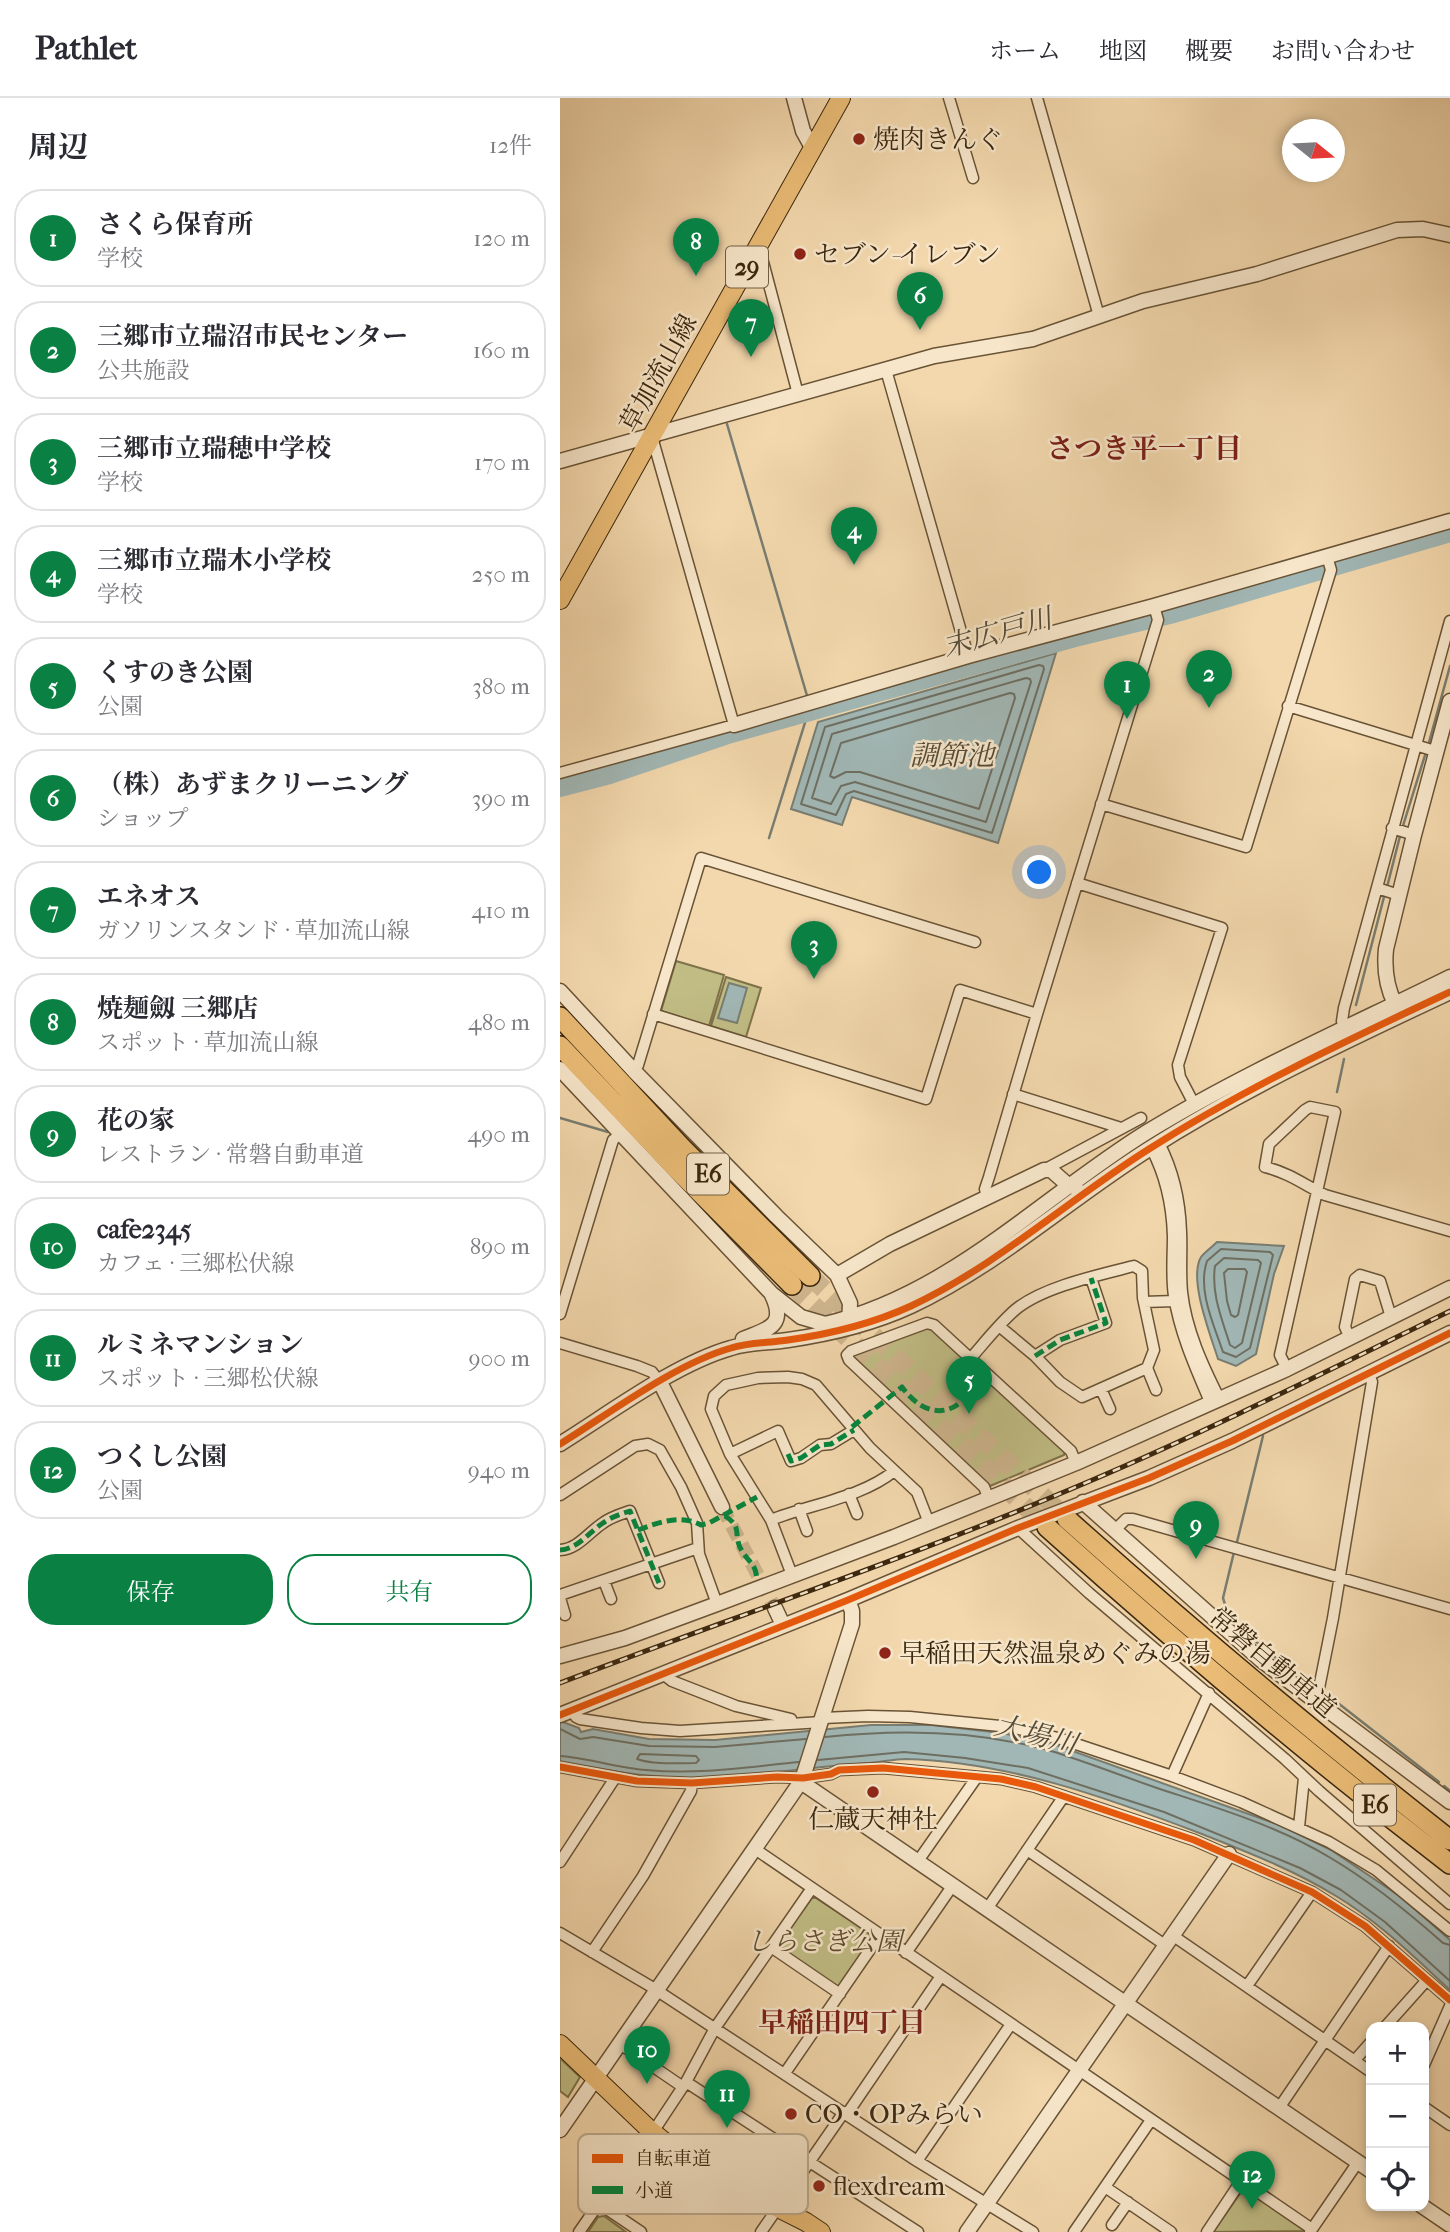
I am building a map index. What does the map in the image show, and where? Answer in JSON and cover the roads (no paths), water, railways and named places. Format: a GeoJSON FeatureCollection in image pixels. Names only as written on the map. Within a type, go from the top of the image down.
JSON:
{"type":"FeatureCollection","features":[{"type":"Feature","properties":{"kind":"highway","name":"E6"},"geometry":{"type":"LineString","coordinates":[[560,1017],[682,1148],[810,1276]]}},
{"type":"Feature","properties":{"kind":"highway","name":"E6"},"geometry":{"type":"LineString","coordinates":[[560,1046],[678,1171],[792,1285]]}},
{"type":"Feature","properties":{"kind":"highway","name":"常磐自動車道"},"geometry":{"type":"LineString","coordinates":[[1067,1519],[1270,1694],[1450,1840]]}},
{"type":"Feature","properties":{"kind":"highway","name":"常磐自動車道"},"geometry":{"type":"LineString","coordinates":[[1047,1527],[1301,1746],[1450,1864]]}},
{"type":"Feature","properties":{"kind":"main road","name":"草加流山線"},"geometry":{"type":"LineString","coordinates":[[560,600],[841,98]]}},
{"type":"Feature","properties":{"kind":"main road"},"geometry":{"type":"LineString","coordinates":[[560,2044],[655,2134]]}},
{"type":"Feature","properties":{"kind":"main road"},"geometry":{"type":"LineString","coordinates":[[790,2214],[821,2232]]}},
{"type":"Feature","properties":{"kind":"street"},"geometry":{"type":"LineString","coordinates":[[794,98],[803,131],[813,149]]}},
{"type":"Feature","properties":{"kind":"street"},"geometry":{"type":"LineString","coordinates":[[950,98],[973,178]]}},
{"type":"Feature","properties":{"kind":"street"},"geometry":{"type":"LineString","coordinates":[[1037,98],[1099,316]]}},
{"type":"Feature","properties":{"kind":"street"},"geometry":{"type":"LineString","coordinates":[[560,461],[946,353],[1033,339],[1143,301],[1195,291],[1291,265],[1397,230],[1423,229],[1450,235]]}},
{"type":"Feature","properties":{"kind":"street"},"geometry":{"type":"LineString","coordinates":[[753,257],[763,262],[798,394]]}},
{"type":"Feature","properties":{"kind":"street"},"geometry":{"type":"LineString","coordinates":[[886,370],[968,656]]}},
{"type":"Feature","properties":{"kind":"street"},"geometry":{"type":"LineString","coordinates":[[653,436],[734,725]]}},
{"type":"Feature","properties":{"kind":"street"},"geometry":{"type":"LineString","coordinates":[[560,774],[968,656],[1156,613],[1328,562],[1450,521]]}},
{"type":"Feature","properties":{"kind":"street"},"geometry":{"type":"LineString","coordinates":[[1101,804],[1246,848],[1328,562]]}},
{"type":"Feature","properties":{"kind":"street"},"geometry":{"type":"LineString","coordinates":[[987,1197],[985,1189],[1156,613]]}},
{"type":"Feature","properties":{"kind":"street"},"geometry":{"type":"LineString","coordinates":[[1345,1029],[1342,1021],[1344,1008],[1450,621]]}},
{"type":"Feature","properties":{"kind":"street"},"geometry":{"type":"LineString","coordinates":[[1395,1004],[1384,965],[1395,894],[1433,751],[1450,701]]}},
{"type":"Feature","properties":{"kind":"street"},"geometry":{"type":"LineString","coordinates":[[1288,706],[1433,751]]}},
{"type":"Feature","properties":{"kind":"street"},"geometry":{"type":"LineString","coordinates":[[1392,828],[1410,834]]}},
{"type":"Feature","properties":{"kind":"street"},"geometry":{"type":"LineString","coordinates":[[634,1071],[701,858],[975,942]]}},
{"type":"Feature","properties":{"kind":"street"},"geometry":{"type":"LineString","coordinates":[[1077,883],[1222,928],[1178,1065],[1180,1077],[1194,1104]]}},
{"type":"Feature","properties":{"kind":"street"},"geometry":{"type":"LineString","coordinates":[[1377,888],[1395,894]]}},
{"type":"Feature","properties":{"kind":"street"},"geometry":{"type":"LineString","coordinates":[[743,1339],[849,1322],[914,1291],[944,1275],[1113,1154],[1194,1104],[1450,977]]}},
{"type":"Feature","properties":{"kind":"street"},"geometry":{"type":"LineString","coordinates":[[653,1014],[926,1098],[960,990],[1037,1014]]}},
{"type":"Feature","properties":{"kind":"street"},"geometry":{"type":"LineString","coordinates":[[560,991],[634,1071],[837,1275],[850,1303],[849,1322]]}},
{"type":"Feature","properties":{"kind":"street"},"geometry":{"type":"LineString","coordinates":[[560,1444],[689,1365],[736,1346],[800,1338],[909,1307],[967,1277],[1155,1146],[1269,1080],[1450,992]]}},
{"type":"Feature","properties":{"kind":"street"},"geometry":{"type":"LineString","coordinates":[[560,1069],[772,1294],[801,1317],[825,1324]]}},
{"type":"Feature","properties":{"kind":"street"},"geometry":{"type":"LineString","coordinates":[[1013,1094],[1121,1128]]}},
{"type":"Feature","properties":{"kind":"street"},"geometry":{"type":"LineString","coordinates":[[1287,1369],[1280,1355],[1318,1191],[1335,1112],[1311,1107],[1269,1144],[1265,1167],[1286,1172],[1318,1191],[1450,1231]]}},
{"type":"Feature","properties":{"kind":"street"},"geometry":{"type":"LineString","coordinates":[[837,1275],[890,1244],[1044,1170],[1141,1118]]}},
{"type":"Feature","properties":{"kind":"street"},"geometry":{"type":"LineString","coordinates":[[560,1314],[613,1140],[620,1134]]}},
{"type":"Feature","properties":{"kind":"street"},"geometry":{"type":"LineString","coordinates":[[1155,1146],[1170,1198],[1175,1301],[1188,1349],[1215,1402]]}},
{"type":"Feature","properties":{"kind":"street"},"geometry":{"type":"LineString","coordinates":[[1155,1146],[1169,1163],[1178,1198],[1182,1293],[1187,1320],[1215,1402]]}},
{"type":"Feature","properties":{"kind":"street"},"geometry":{"type":"LineString","coordinates":[[1044,1170],[1056,1172],[1068,1185],[1078,1188],[1108,1169],[1129,1163]]}},
{"type":"Feature","properties":{"kind":"street"},"geometry":{"type":"LineString","coordinates":[[970,1359],[999,1326],[1027,1302],[1091,1278],[1133,1266],[1142,1271],[1143,1302],[1154,1350],[1147,1368],[1156,1390]]}},
{"type":"Feature","properties":{"kind":"street"},"geometry":{"type":"LineString","coordinates":[[1350,1338],[1345,1327],[1355,1279],[1360,1275],[1380,1281],[1391,1317]]}},
{"type":"Feature","properties":{"kind":"street"},"geometry":{"type":"LineString","coordinates":[[1035,1356],[1060,1339],[1106,1323],[1091,1278]]}},
{"type":"Feature","properties":{"kind":"street"},"geometry":{"type":"LineString","coordinates":[[560,1656],[625,1638],[718,1604],[989,1499],[1215,1402],[1450,1288]]}},
{"type":"Feature","properties":{"kind":"street"},"geometry":{"type":"LineString","coordinates":[[689,1365],[701,1354],[765,1330],[775,1322],[778,1307],[772,1294]]}},
{"type":"Feature","properties":{"kind":"street"},"geometry":{"type":"LineString","coordinates":[[1143,1302],[1175,1301]]}},
{"type":"Feature","properties":{"kind":"street"},"geometry":{"type":"LineString","coordinates":[[989,1499],[984,1487],[849,1360],[847,1354],[850,1351],[927,1323],[934,1325],[1071,1451],[1076,1463]]}},
{"type":"Feature","properties":{"kind":"street"},"geometry":{"type":"LineString","coordinates":[[999,1326],[1035,1356],[1060,1382],[1082,1397],[1147,1368]]}},
{"type":"Feature","properties":{"kind":"street"},"geometry":{"type":"LineString","coordinates":[[564,1713],[848,1600],[1018,1528],[1149,1478],[1232,1441],[1450,1333]]}},
{"type":"Feature","properties":{"kind":"street"},"geometry":{"type":"LineString","coordinates":[[560,1343],[652,1372],[660,1382],[722,1507]]}},
{"type":"Feature","properties":{"kind":"street"},"geometry":{"type":"LineString","coordinates":[[1316,1703],[1372,1382],[1368,1374]]}},
{"type":"Feature","properties":{"kind":"street"},"geometry":{"type":"LineString","coordinates":[[792,1576],[771,1520],[730,1454],[712,1409],[714,1396],[726,1385],[758,1378],[788,1377],[809,1381],[820,1389],[854,1430],[916,1492],[929,1523]]}},
{"type":"Feature","properties":{"kind":"street"},"geometry":{"type":"LineString","coordinates":[[1101,1389],[1110,1409]]}},
{"type":"Feature","properties":{"kind":"street"},"geometry":{"type":"LineString","coordinates":[[730,1454],[778,1431],[791,1461],[801,1458],[820,1445],[831,1444],[854,1430]]}},
{"type":"Feature","properties":{"kind":"street"},"geometry":{"type":"LineString","coordinates":[[560,1495],[635,1446],[654,1446],[662,1454],[695,1517],[702,1564],[718,1604]]}},
{"type":"Feature","properties":{"kind":"street"},"geometry":{"type":"LineString","coordinates":[[771,1520],[849,1494],[887,1477],[894,1471]]}},
{"type":"Feature","properties":{"kind":"street"},"geometry":{"type":"LineString","coordinates":[[849,1494],[857,1514]]}},
{"type":"Feature","properties":{"kind":"street"},"geometry":{"type":"LineString","coordinates":[[1083,1502],[1261,1660],[1450,1802]]}},
{"type":"Feature","properties":{"kind":"street"},"geometry":{"type":"LineString","coordinates":[[799,1509],[807,1531]]}},
{"type":"Feature","properties":{"kind":"street"},"geometry":{"type":"LineString","coordinates":[[560,1550],[580,1542],[610,1518],[630,1511],[659,1583]]}},
{"type":"Feature","properties":{"kind":"street"},"geometry":{"type":"LineString","coordinates":[[1114,1531],[1126,1519],[1133,1518],[1450,1609]]}},
{"type":"Feature","properties":{"kind":"street"},"geometry":{"type":"LineString","coordinates":[[1018,1528],[1089,1593],[1209,1693],[1447,1902],[1440,1923]]}},
{"type":"Feature","properties":{"kind":"street"},"geometry":{"type":"LineString","coordinates":[[565,1615],[560,1597],[698,1548]]}},
{"type":"Feature","properties":{"kind":"street"},"geometry":{"type":"LineString","coordinates":[[604,1581],[611,1600]]}},
{"type":"Feature","properties":{"kind":"street"},"geometry":{"type":"LineString","coordinates":[[560,2130],[803,1777],[852,1624],[852,1611],[848,1600]]}},
{"type":"Feature","properties":{"kind":"street"},"geometry":{"type":"LineString","coordinates":[[775,1608],[783,1625]]}},
{"type":"Feature","properties":{"kind":"street"},"geometry":{"type":"LineString","coordinates":[[663,1674],[672,1681],[736,1706],[802,1723]]}},
{"type":"Feature","properties":{"kind":"street"},"geometry":{"type":"LineString","coordinates":[[1172,1776],[1209,1693]]}},
{"type":"Feature","properties":{"kind":"street"},"geometry":{"type":"LineString","coordinates":[[564,1713],[580,1719],[680,1731],[822,1722],[868,1716],[910,1717],[1010,1727],[1058,1738],[1172,1776],[1299,1827],[1376,1870],[1416,1900],[1450,1931]]}},
{"type":"Feature","properties":{"kind":"street"},"geometry":{"type":"LineString","coordinates":[[560,1767],[637,1782],[692,1783],[803,1777],[860,1768],[1001,1779],[1064,1796],[1228,1854],[1312,1892],[1365,1926],[1450,2000]]}},
{"type":"Feature","properties":{"kind":"street"},"geometry":{"type":"LineString","coordinates":[[803,1777],[987,1909],[1366,2168]]}},
{"type":"Feature","properties":{"kind":"street"},"geometry":{"type":"LineString","coordinates":[[918,1861],[976,1777]]}},
{"type":"Feature","properties":{"kind":"street"},"geometry":{"type":"LineString","coordinates":[[560,1862],[615,1778]]}},
{"type":"Feature","properties":{"kind":"street"},"geometry":{"type":"LineString","coordinates":[[1299,1827],[1304,1778]]}},
{"type":"Feature","properties":{"kind":"street"},"geometry":{"type":"LineString","coordinates":[[592,1952],[659,1849],[691,1791],[692,1783]]}},
{"type":"Feature","properties":{"kind":"street"},"geometry":{"type":"LineString","coordinates":[[987,1909],[1064,1796]]}},
{"type":"Feature","properties":{"kind":"street"},"geometry":{"type":"LineString","coordinates":[[755,1849],[1311,2230],[1358,2162]]}},
{"type":"Feature","properties":{"kind":"street"},"geometry":{"type":"LineString","coordinates":[[1027,1850],[1168,1940],[1247,1986],[1366,2068]]}},
{"type":"Feature","properties":{"kind":"street"},"geometry":{"type":"LineString","coordinates":[[967,2232],[1228,1854]]}},
{"type":"Feature","properties":{"kind":"street"},"geometry":{"type":"LineString","coordinates":[[906,1952],[953,1885]]}},
{"type":"Feature","properties":{"kind":"street"},"geometry":{"type":"LineString","coordinates":[[649,2134],[684,2085],[715,2028],[812,1888]]}},
{"type":"Feature","properties":{"kind":"street"},"geometry":{"type":"LineString","coordinates":[[1247,1986],[1312,1892]]}},
{"type":"Feature","properties":{"kind":"street"},"geometry":{"type":"LineString","coordinates":[[560,1933],[656,1990],[917,2161],[1032,2232]]}},
{"type":"Feature","properties":{"kind":"street"},"geometry":{"type":"LineString","coordinates":[[785,2073],[880,1935]]}},
{"type":"Feature","properties":{"kind":"street"},"geometry":{"type":"LineString","coordinates":[[1279,2108],[1389,1946]]}},
{"type":"Feature","properties":{"kind":"street"},"geometry":{"type":"LineString","coordinates":[[771,1947],[839,1994]]}},
{"type":"Feature","properties":{"kind":"street"},"geometry":{"type":"LineString","coordinates":[[918,2232],[809,2161],[846,2113],[941,1976]]}},
{"type":"Feature","properties":{"kind":"street"},"geometry":{"type":"LineString","coordinates":[[1389,2022],[1427,1980]]}},
{"type":"Feature","properties":{"kind":"street"},"geometry":{"type":"LineString","coordinates":[[1429,2054],[1450,2006]]}},
{"type":"Feature","properties":{"kind":"street"},"geometry":{"type":"LineString","coordinates":[[917,2161],[1011,2024]]}},
{"type":"Feature","properties":{"kind":"street"},"geometry":{"type":"LineString","coordinates":[[620,2044],[765,2134]]}},
{"type":"Feature","properties":{"kind":"street"},"geometry":{"type":"LineString","coordinates":[[1355,2060],[1366,2048]]}},
{"type":"Feature","properties":{"kind":"street"},"geometry":{"type":"LineString","coordinates":[[1429,2110],[1450,2125]]}},
{"type":"Feature","properties":{"kind":"street"},"geometry":{"type":"LineString","coordinates":[[1074,2232],[1151,2120]]}},
{"type":"Feature","properties":{"kind":"street"},"geometry":{"type":"LineString","coordinates":[[1207,2232],[1241,2181]]}},
{"type":"Feature","properties":{"kind":"street"},"geometry":{"type":"LineString","coordinates":[[1105,2186],[1171,2232]]}},
{"type":"Feature","properties":{"kind":"street"},"geometry":{"type":"LineString","coordinates":[[1112,2225],[1128,2202]]}},
{"type":"Feature","properties":{"kind":"street"},"geometry":{"type":"LineString","coordinates":[[1429,2211],[1447,2224]]}},
{"type":"Feature","properties":{"kind":"street"},"geometry":{"type":"LineString","coordinates":[[579,2232],[591,2214]]}},
{"type":"Feature","properties":{"kind":"street"},"geometry":{"type":"LineString","coordinates":[[614,2214],[641,2232]]}},
{"type":"Feature","properties":{"kind":"street"},"geometry":{"type":"LineString","coordinates":[[761,2232],[773,2214]]}},
{"type":"Feature","properties":{"kind":"water","name":"調節池"},"geometry":{"type":"Polygon","coordinates":[[[1056,653],[998,843],[852,797],[842,825],[791,809],[818,722],[1056,653]]]}},
{"type":"Feature","properties":{"kind":"water"},"geometry":{"type":"Polygon","coordinates":[[[729,983],[747,988],[737,1023],[718,1018],[729,983]]]}},
{"type":"Feature","properties":{"kind":"water"},"geometry":{"type":"Polygon","coordinates":[[[1217,1242],[1284,1246],[1274,1274],[1256,1354],[1236,1366],[1218,1359],[1199,1293],[1197,1279],[1201,1257],[1217,1242]]]}},
{"type":"Feature","properties":{"kind":"water"},"geometry":{"type":"Polygon","coordinates":[[[560,1721],[579,1728],[581,1732],[593,1729],[649,1739],[715,1740],[871,1725],[931,1725],[1002,1733],[1053,1744],[1282,1826],[1331,1850],[1401,1897],[1450,1940],[1450,1990],[1381,1928],[1320,1887],[1236,1848],[1094,1795],[982,1767],[906,1759],[706,1778],[622,1772],[560,1762],[560,1721]]]}},
{"type":"Feature","properties":{"kind":"waterway"},"geometry":{"type":"LineString","coordinates":[[727,424],[808,699]]}},
{"type":"Feature","properties":{"kind":"waterway","name":"末広戸川"},"geometry":{"type":"LineString","coordinates":[[560,788],[610,775],[731,734],[1075,638],[1170,615],[1450,533]]}},
{"type":"Feature","properties":{"kind":"waterway"},"geometry":{"type":"LineString","coordinates":[[1428,746],[1450,666]]}},
{"type":"Feature","properties":{"kind":"waterway"},"geometry":{"type":"LineString","coordinates":[[769,838],[808,713]]}},
{"type":"Feature","properties":{"kind":"waterway"},"geometry":{"type":"LineString","coordinates":[[1402,829],[1426,752]]}},
{"type":"Feature","properties":{"kind":"waterway"},"geometry":{"type":"LineString","coordinates":[[1387,887],[1400,836]]}},
{"type":"Feature","properties":{"kind":"waterway"},"geometry":{"type":"LineString","coordinates":[[1356,1005],[1385,893]]}},
{"type":"Feature","properties":{"kind":"waterway"},"geometry":{"type":"LineString","coordinates":[[1337,1092],[1344,1059]]}},
{"type":"Feature","properties":{"kind":"waterway"},"geometry":{"type":"LineString","coordinates":[[560,1118],[608,1132]]}},
{"type":"Feature","properties":{"kind":"waterway"},"geometry":{"type":"LineString","coordinates":[[1236,1546],[1263,1436]]}},
{"type":"Feature","properties":{"kind":"waterway"},"geometry":{"type":"LineString","coordinates":[[1234,1552],[1223,1598],[1230,1620],[1294,1673]]}},
{"type":"Feature","properties":{"kind":"waterway"},"geometry":{"type":"LineString","coordinates":[[1329,1696],[1439,1782]]}},
{"type":"Feature","properties":{"kind":"waterway"},"geometry":{"type":"LineString","coordinates":[[1444,1786],[1450,1791]]}},
{"type":"Feature","properties":{"kind":"tunnel"},"geometry":{"type":"LineString","coordinates":[[810,1276],[1067,1519]]}},
{"type":"Feature","properties":{"kind":"tunnel"},"geometry":{"type":"LineString","coordinates":[[792,1285],[1047,1527]]}},
{"type":"Feature","properties":{"kind":"tunnel"},"geometry":{"type":"LineString","coordinates":[[722,1507],[775,1608]]}},
{"type":"Feature","properties":{"kind":"railway"},"geometry":{"type":"LineString","coordinates":[[560,1683],[893,1560],[1090,1481],[1226,1420],[1450,1311]]}},
{"type":"Feature","properties":{"kind":"place","name":"焼肉きんぐ"},"geometry":{"type":"Point","coordinates":[859,139]}},
{"type":"Feature","properties":{"kind":"place","name":"セブン-イレブン"},"geometry":{"type":"Point","coordinates":[800,254]}},
{"type":"Feature","properties":{"kind":"place","name":"焼麺劔 三郷店"},"geometry":{"type":"Point","coordinates":[696,276]}},
{"type":"Feature","properties":{"kind":"place","name":"（株）あずまクリーニング"},"geometry":{"type":"Point","coordinates":[920,330]}},
{"type":"Feature","properties":{"kind":"place","name":"エネオス"},"geometry":{"type":"Point","coordinates":[751,357]}},
{"type":"Feature","properties":{"kind":"place","name":"三郷市立瑞木小学校"},"geometry":{"type":"Point","coordinates":[854,565]}},
{"type":"Feature","properties":{"kind":"place","name":"三郷市立瑞沼市民センター"},"geometry":{"type":"Point","coordinates":[1209,708]}},
{"type":"Feature","properties":{"kind":"place","name":"さくら保育所"},"geometry":{"type":"Point","coordinates":[1127,719]}},
{"type":"Feature","properties":{"kind":"place","name":"三郷市立瑞穂中学校"},"geometry":{"type":"Point","coordinates":[814,979]}},
{"type":"Feature","properties":{"kind":"place","name":"くすのき公園"},"geometry":{"type":"Point","coordinates":[969,1414]}},
{"type":"Feature","properties":{"kind":"place","name":"花の家"},"geometry":{"type":"Point","coordinates":[1196,1559]}},
{"type":"Feature","properties":{"kind":"place","name":"早稲田天然温泉めぐみの湯"},"geometry":{"type":"Point","coordinates":[885,1653]}},
{"type":"Feature","properties":{"kind":"place","name":"仁蔵天神社"},"geometry":{"type":"Point","coordinates":[873,1792]}},
{"type":"Feature","properties":{"kind":"place","name":"cafe2345"},"geometry":{"type":"Point","coordinates":[647,2084]}},
{"type":"Feature","properties":{"kind":"place","name":"CO・OPみらい"},"geometry":{"type":"Point","coordinates":[791,2114]}},
{"type":"Feature","properties":{"kind":"place","name":"ルミネマンション"},"geometry":{"type":"Point","coordinates":[727,2128]}},
{"type":"Feature","properties":{"kind":"place","name":"flexdream"},"geometry":{"type":"Point","coordinates":[819,2186]}},
{"type":"Feature","properties":{"kind":"place","name":"つくし公園"},"geometry":{"type":"Point","coordinates":[1252,2209]}},
{"type":"Feature","properties":{"kind":"district","name":"さつき平一丁目"},"geometry":{"type":"Point","coordinates":[1144,448]}},
{"type":"Feature","properties":{"kind":"district","name":"早稲田四丁目"},"geometry":{"type":"Point","coordinates":[842,2022]}},
{"type":"Feature","properties":{"kind":"water label","name":"大場川"},"geometry":{"type":"Point","coordinates":[1036,1734]}},
{"type":"Feature","properties":{"kind":"park label","name":"しらさぎ公園"},"geometry":{"type":"Point","coordinates":[824,1941]}}]}
